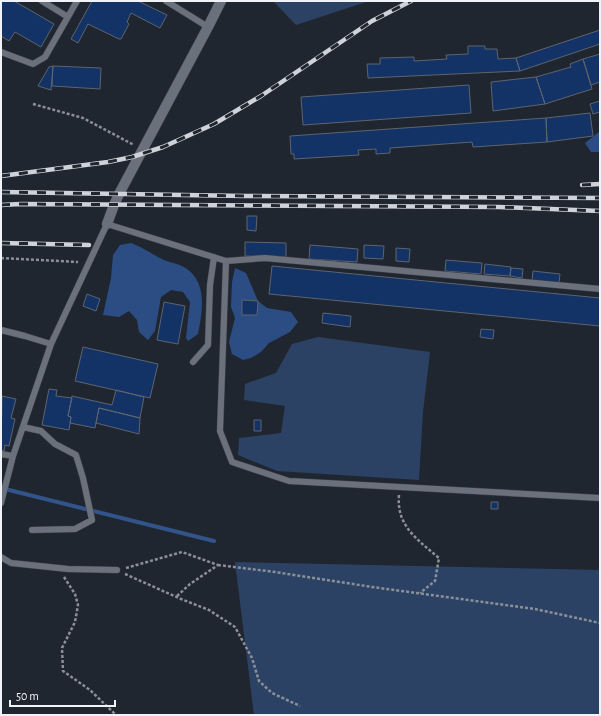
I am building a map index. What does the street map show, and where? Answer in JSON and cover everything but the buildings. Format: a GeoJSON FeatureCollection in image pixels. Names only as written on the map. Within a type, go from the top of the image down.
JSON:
{"type":"FeatureCollection","features":[{"type":"Feature","properties":{"kind":"street"},"geometry":{"type":"LineString","coordinates":[[107,224],[114,205],[221,1]]}},
{"type":"Feature","properties":{"kind":"lane"},"geometry":{"type":"LineString","coordinates":[[42,1],[68,17]]}},
{"type":"Feature","properties":{"kind":"lane"},"geometry":{"type":"LineString","coordinates":[[1,52],[33,64],[45,57],[78,1]]}},
{"type":"Feature","properties":{"kind":"lane"},"geometry":{"type":"LineString","coordinates":[[166,1],[208,27]]}},
{"type":"Feature","properties":{"kind":"lane"},"geometry":{"type":"LineString","coordinates":[[1,503],[13,456],[51,344],[107,224],[226,261],[265,258],[600,289]]}},
{"type":"Feature","properties":{"kind":"lane"},"geometry":{"type":"LineString","coordinates":[[193,362],[208,345],[210,285],[214,257]]}},
{"type":"Feature","properties":{"kind":"lane"},"geometry":{"type":"LineString","coordinates":[[226,261],[220,431],[232,462],[289,481],[600,498]]}},
{"type":"Feature","properties":{"kind":"lane"},"geometry":{"type":"LineString","coordinates":[[1,330],[51,344]]}},
{"type":"Feature","properties":{"kind":"lane"},"geometry":{"type":"LineString","coordinates":[[23,427],[41,431],[55,444],[76,455],[83,478],[92,520],[75,529],[32,530]]}},
{"type":"Feature","properties":{"kind":"lane"},"geometry":{"type":"LineString","coordinates":[[1,454],[13,456]]}},
{"type":"Feature","properties":{"kind":"lane"},"geometry":{"type":"LineString","coordinates":[[2,559],[10,562],[61,568],[118,570]]}},
{"type":"Feature","properties":{"kind":"path"},"geometry":{"type":"LineString","coordinates":[[33,104],[83,118],[143,151]]}},
{"type":"Feature","properties":{"kind":"path"},"geometry":{"type":"LineString","coordinates":[[1,258],[89,263]]}},
{"type":"Feature","properties":{"kind":"path"},"geometry":{"type":"LineString","coordinates":[[400,487],[398,508],[404,525],[439,558],[435,581],[420,593]]}},
{"type":"Feature","properties":{"kind":"path"},"geometry":{"type":"LineString","coordinates":[[118,570],[182,552],[218,565],[535,609],[600,623]]}},
{"type":"Feature","properties":{"kind":"path"},"geometry":{"type":"LineString","coordinates":[[176,597],[190,584],[218,565]]}},
{"type":"Feature","properties":{"kind":"path"},"geometry":{"type":"LineString","coordinates":[[61,568],[62,574],[75,594],[78,605],[74,622],[62,648],[63,671],[90,690],[116,715]]}},
{"type":"Feature","properties":{"kind":"path"},"geometry":{"type":"LineString","coordinates":[[118,570],[176,597],[209,610],[235,627],[252,658],[259,681],[272,694],[300,706]]}},
{"type":"Feature","properties":{"kind":"shaded area"},"geometry":{"type":"Polygon","coordinates":[[[273,1],[369,1],[296,25],[273,1]]]}},
{"type":"Feature","properties":{"kind":"shaded area"},"geometry":{"type":"Polygon","coordinates":[[[599,132],[600,152],[591,152],[585,143],[599,132]]]}},
{"type":"Feature","properties":{"kind":"shaded area"},"geometry":{"type":"Polygon","coordinates":[[[131,243],[164,260],[185,267],[194,275],[201,291],[202,308],[198,334],[188,341],[186,338],[190,302],[183,292],[171,290],[161,297],[155,331],[148,340],[139,332],[137,320],[129,311],[119,317],[103,315],[111,278],[113,255],[120,245],[131,243]]]}},
{"type":"Feature","properties":{"kind":"shaded area"},"geometry":{"type":"Polygon","coordinates":[[[235,268],[246,273],[258,301],[267,308],[291,312],[298,322],[290,332],[269,343],[261,352],[251,358],[243,360],[232,354],[229,342],[235,318],[231,307],[232,282],[235,268]]]}},
{"type":"Feature","properties":{"kind":"shaded area"},"geometry":{"type":"Polygon","coordinates":[[[318,337],[430,352],[423,412],[419,480],[277,471],[238,455],[239,438],[281,433],[285,406],[244,400],[245,384],[276,373],[292,344],[318,337]]]}},
{"type":"Feature","properties":{"kind":"shaded area"},"geometry":{"type":"Polygon","coordinates":[[[235,562],[600,570],[600,715],[254,715],[235,562]]]}},
{"type":"Feature","properties":{"kind":"waterway"},"geometry":{"type":"LineString","coordinates":[[1,488],[214,541]]}},
{"type":"Feature","properties":{"kind":"railway"},"geometry":{"type":"LineString","coordinates":[[1,176],[108,162],[132,157],[163,147],[214,124],[261,96],[372,21],[411,1]]}},
{"type":"Feature","properties":{"kind":"railway"},"geometry":{"type":"LineString","coordinates":[[582,185],[600,184]]}},
{"type":"Feature","properties":{"kind":"railway"},"geometry":{"type":"LineString","coordinates":[[1,192],[245,196],[600,198]]}},
{"type":"Feature","properties":{"kind":"railway"},"geometry":{"type":"LineString","coordinates":[[1,205],[499,207],[600,211]]}},
{"type":"Feature","properties":{"kind":"railway"},"geometry":{"type":"LineString","coordinates":[[1,243],[89,245]]}}]}
